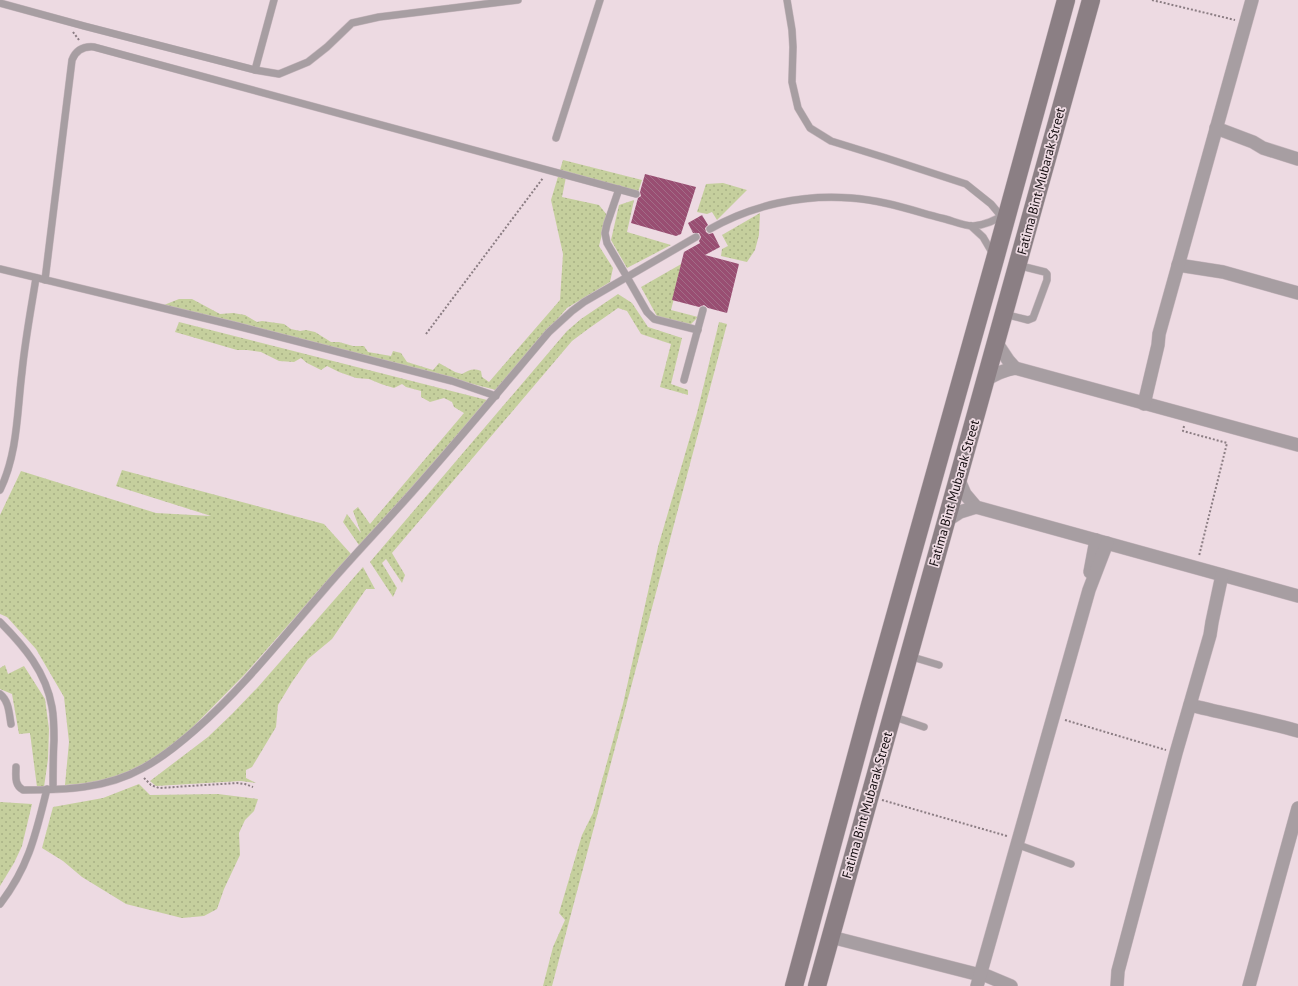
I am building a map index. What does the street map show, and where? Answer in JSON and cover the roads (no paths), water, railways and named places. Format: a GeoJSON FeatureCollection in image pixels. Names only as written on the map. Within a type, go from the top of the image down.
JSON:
{"type":"FeatureCollection","features":[{"type":"Feature","properties":{"kind":"street","name":"Fatima Bint Mubarak Street"},"geometry":{"type":"LineString","coordinates":[[794,986],[872,697],[995,259],[1004,214],[1066,0]]}},
{"type":"Feature","properties":{"kind":"street","name":"Fatima Bint Mubarak Street"},"geometry":{"type":"LineString","coordinates":[[817,986],[1091,0]]}},
{"type":"Feature","properties":{"kind":"street"},"geometry":{"type":"LineString","coordinates":[[1139,402],[1158,345],[1159,334],[1179,260],[1252,0]]}},
{"type":"Feature","properties":{"kind":"street"},"geometry":{"type":"LineString","coordinates":[[1214,134],[1246,146],[1263,148],[1298,158]]}},
{"type":"Feature","properties":{"kind":"street"},"geometry":{"type":"LineString","coordinates":[[1179,260],[1298,293]]}},
{"type":"Feature","properties":{"kind":"street"},"geometry":{"type":"LineString","coordinates":[[996,342],[1015,368]]}},
{"type":"Feature","properties":{"kind":"street"},"geometry":{"type":"LineString","coordinates":[[986,380],[1000,372],[1015,368],[1298,445]]}},
{"type":"Feature","properties":{"kind":"street"},"geometry":{"type":"LineString","coordinates":[[958,478],[965,494],[976,507]]}},
{"type":"Feature","properties":{"kind":"street"},"geometry":{"type":"LineString","coordinates":[[946,521],[960,512],[976,507],[1298,596]]}},
{"type":"Feature","properties":{"kind":"street"},"geometry":{"type":"LineString","coordinates":[[980,981],[1016,844],[1089,590],[1101,542]]}},
{"type":"Feature","properties":{"kind":"street"},"geometry":{"type":"LineString","coordinates":[[1111,986],[1118,971],[1176,753],[1210,636],[1217,624],[1227,577]]}},
{"type":"Feature","properties":{"kind":"street"},"geometry":{"type":"LineString","coordinates":[[1191,701],[1232,716],[1251,719],[1298,731]]}},
{"type":"Feature","properties":{"kind":"street"},"geometry":{"type":"LineString","coordinates":[[1249,986],[1298,808]]}},
{"type":"Feature","properties":{"kind":"street"},"geometry":{"type":"LineString","coordinates":[[831,937],[980,981],[1011,986]]}},
{"type":"Feature","properties":{"kind":"street"},"geometry":{"type":"LineString","coordinates":[[1117,986],[1118,971]]}},
{"type":"Feature","properties":{"kind":"lane"},"geometry":{"type":"LineString","coordinates":[[256,70],[274,0]]}},
{"type":"Feature","properties":{"kind":"lane"},"geometry":{"type":"LineString","coordinates":[[0,3],[256,70],[279,74],[308,62],[327,47],[352,23],[379,17],[518,0]]}},
{"type":"Feature","properties":{"kind":"lane"},"geometry":{"type":"LineString","coordinates":[[556,138],[600,0]]}},
{"type":"Feature","properties":{"kind":"lane"},"geometry":{"type":"LineString","coordinates":[[710,230],[738,216],[773,204],[823,197],[852,198],[880,202],[971,226],[987,223],[1004,214],[966,184],[831,141],[810,128],[798,108],[792,82],[792,30],[787,0]]}},
{"type":"Feature","properties":{"kind":"lane"},"geometry":{"type":"LineString","coordinates":[[45,280],[72,60],[77,52],[85,47],[94,47],[636,194]]}},
{"type":"Feature","properties":{"kind":"lane"},"geometry":{"type":"LineString","coordinates":[[619,189],[607,224],[605,233],[607,243],[647,312],[654,319],[698,330]]}},
{"type":"Feature","properties":{"kind":"lane"},"geometry":{"type":"LineString","coordinates":[[971,226],[983,237],[995,259]]}},
{"type":"Feature","properties":{"kind":"lane"},"geometry":{"type":"LineString","coordinates":[[16,767],[16,781],[18,786],[23,790],[70,789],[110,782],[138,771],[166,754],[208,719],[246,680],[323,590],[423,480],[560,321],[584,302],[696,237]]}},
{"type":"Feature","properties":{"kind":"lane"},"geometry":{"type":"LineString","coordinates":[[1004,314],[1028,320],[1033,318],[1047,280],[1047,274],[1045,272],[1017,265]]}},
{"type":"Feature","properties":{"kind":"lane"},"geometry":{"type":"LineString","coordinates":[[0,269],[238,326],[452,381],[496,396]]}},
{"type":"Feature","properties":{"kind":"lane"},"geometry":{"type":"LineString","coordinates":[[0,490],[6,477],[12,454],[36,278]]}},
{"type":"Feature","properties":{"kind":"lane"},"geometry":{"type":"LineString","coordinates":[[684,380],[703,310]]}},
{"type":"Feature","properties":{"kind":"lane"},"geometry":{"type":"LineString","coordinates":[[0,622],[18,640],[35,662],[50,696],[54,720],[50,789],[26,862],[0,904]]}},
{"type":"Feature","properties":{"kind":"lane"},"geometry":{"type":"LineString","coordinates":[[909,656],[939,665]]}},
{"type":"Feature","properties":{"kind":"lane"},"geometry":{"type":"LineString","coordinates":[[0,694],[7,703],[10,724]]}},
{"type":"Feature","properties":{"kind":"lane"},"geometry":{"type":"LineString","coordinates":[[892,716],[924,727]]}},
{"type":"Feature","properties":{"kind":"lane"},"geometry":{"type":"LineString","coordinates":[[1016,844],[1071,864]]}}]}
